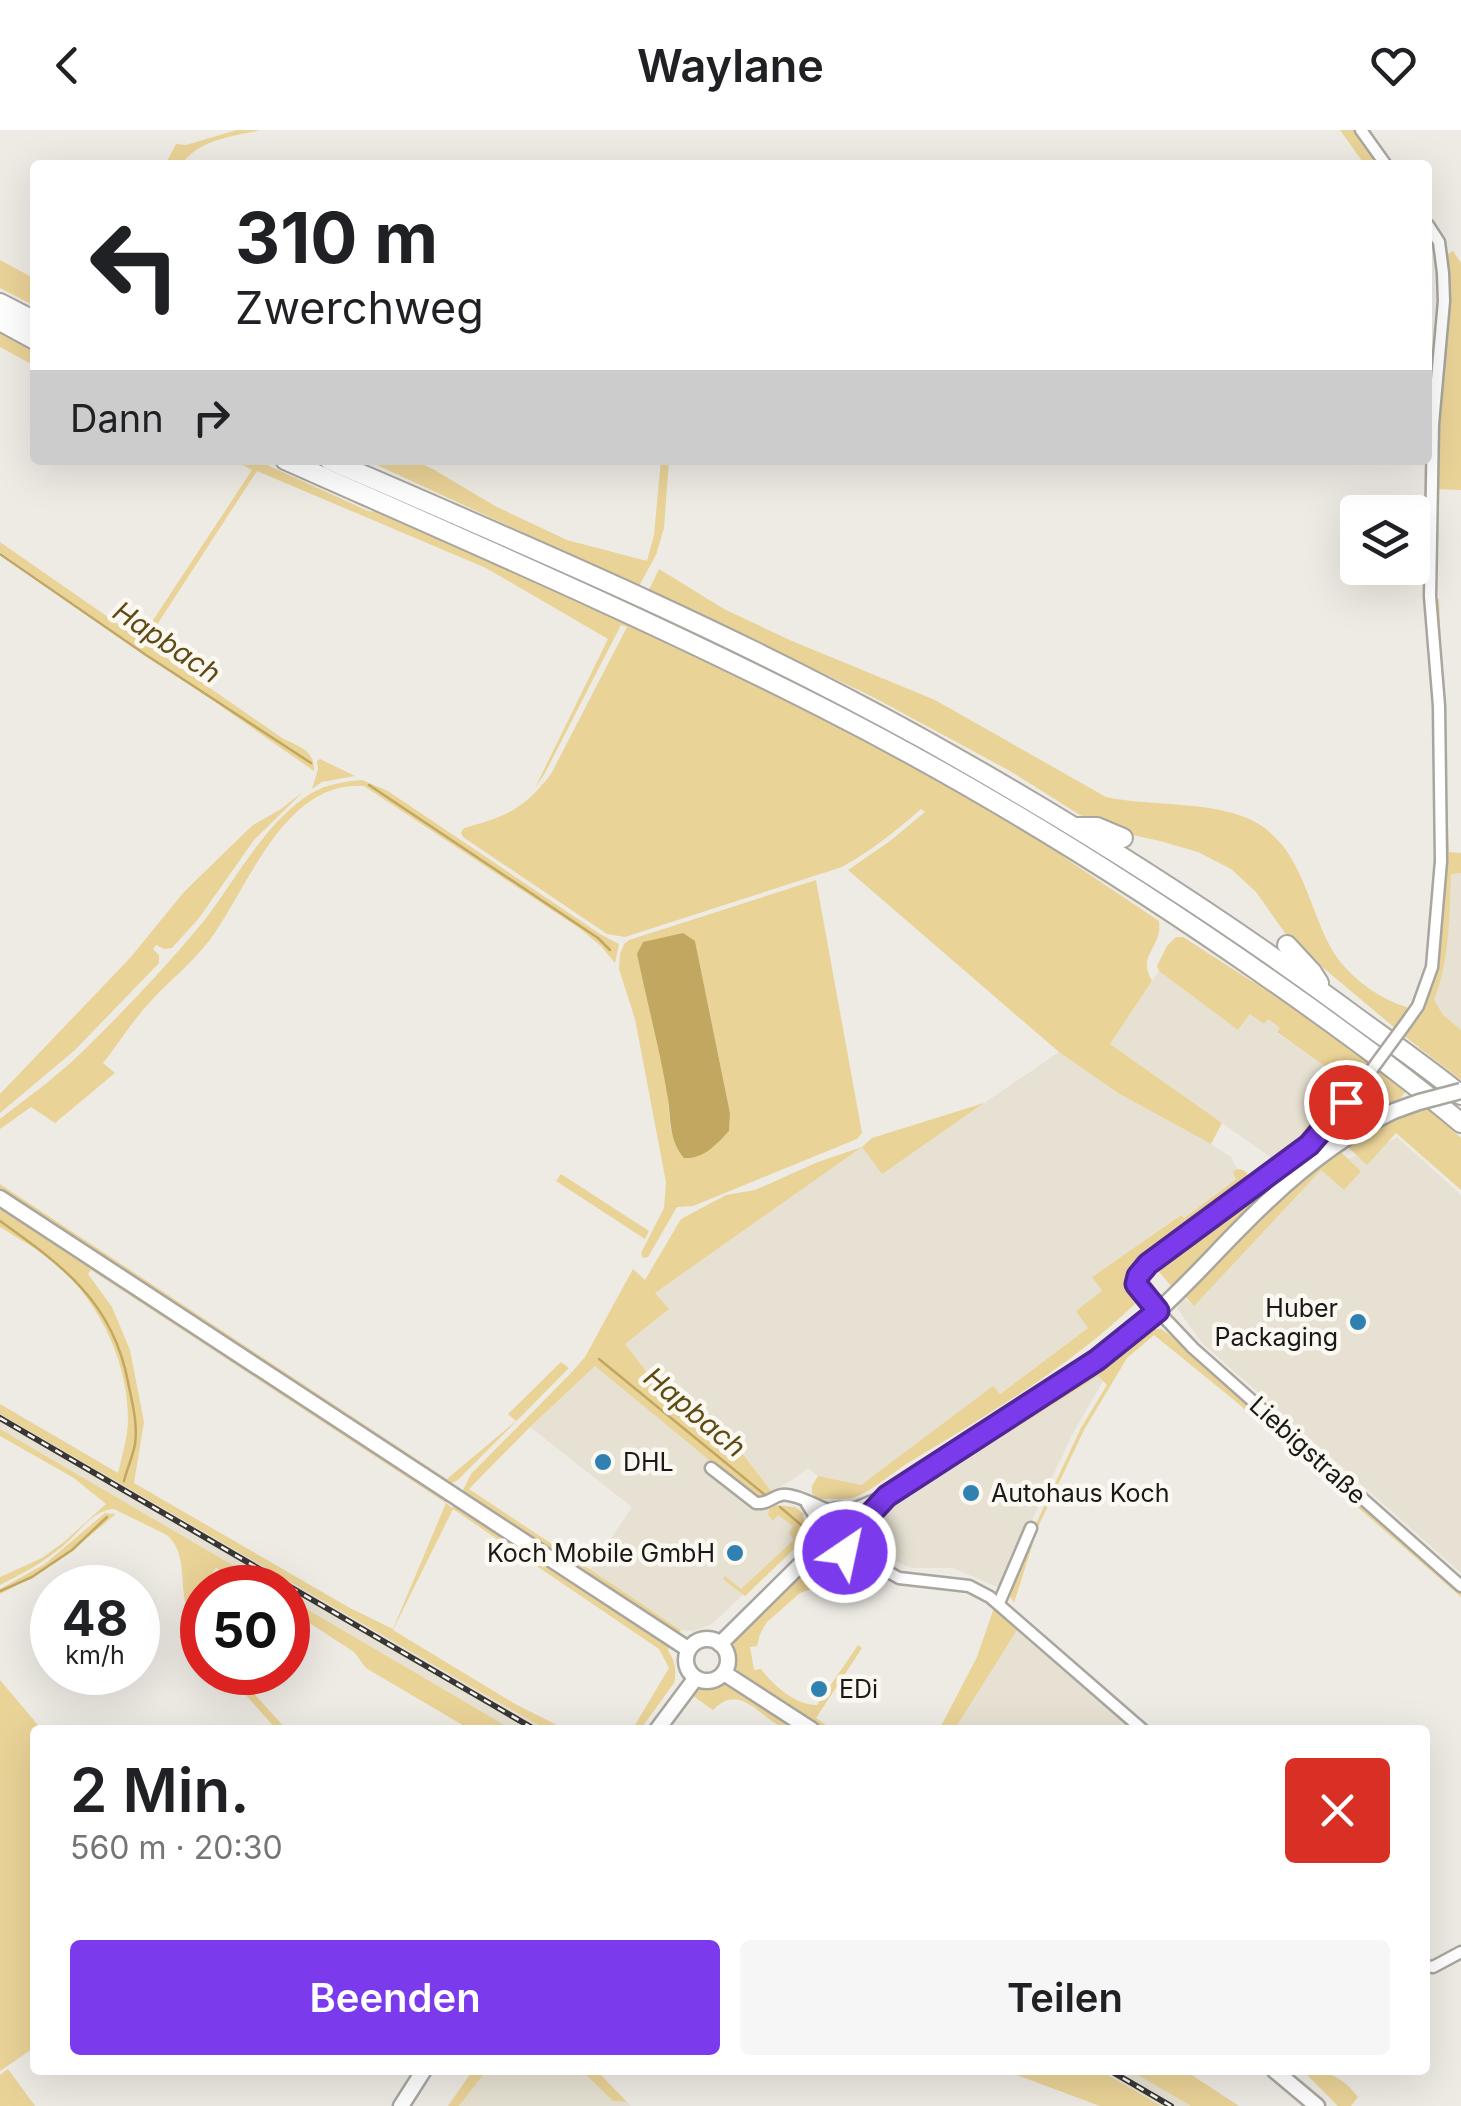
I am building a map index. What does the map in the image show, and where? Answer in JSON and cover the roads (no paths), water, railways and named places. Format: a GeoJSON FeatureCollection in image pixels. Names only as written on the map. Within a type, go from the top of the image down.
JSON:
{"type":"FeatureCollection","features":[{"type":"Feature","properties":{"kind":"highway"},"geometry":{"type":"LineString","coordinates":[[0,303],[30,319]]}},
{"type":"Feature","properties":{"kind":"highway"},"geometry":{"type":"LineString","coordinates":[[0,321],[30,337]]}},
{"type":"Feature","properties":{"kind":"highway"},"geometry":{"type":"LineString","coordinates":[[296,465],[734,663],[960,782],[1211,937],[1341,1029],[1461,1123]]}},
{"type":"Feature","properties":{"kind":"highway"},"geometry":{"type":"LineString","coordinates":[[340,465],[650,602],[924,739],[1200,908],[1461,1093]]}},
{"type":"Feature","properties":{"kind":"highway"},"geometry":{"type":"LineString","coordinates":[[1074,828],[1097,827],[1124,838]]}},
{"type":"Feature","properties":{"kind":"highway"},"geometry":{"type":"LineString","coordinates":[[1287,946],[1312,972],[1326,995]]}},
{"type":"Feature","properties":{"kind":"main road"},"geometry":{"type":"LineString","coordinates":[[823,1537],[839,1552],[887,1496],[1097,1360],[1158,1311],[1303,1169],[1370,1123],[1419,1102],[1461,1093]]}},
{"type":"Feature","properties":{"kind":"main road"},"geometry":{"type":"LineString","coordinates":[[0,1198],[688,1649]]}},
{"type":"Feature","properties":{"kind":"main road"},"geometry":{"type":"LineString","coordinates":[[720,1644],[804,1561],[823,1537],[831,1512],[837,1510],[855,1532]]}},
{"type":"Feature","properties":{"kind":"main road"},"geometry":{"type":"LineString","coordinates":[[703,1639],[720,1644],[728,1657],[724,1673],[710,1682],[695,1678],[686,1665],[688,1649],[703,1639]]}},
{"type":"Feature","properties":{"kind":"main road"},"geometry":{"type":"LineString","coordinates":[[724,1673],[804,1725]]}},
{"type":"Feature","properties":{"kind":"main road"},"geometry":{"type":"LineString","coordinates":[[661,1725],[695,1678]]}},
{"type":"Feature","properties":{"kind":"main road"},"geometry":{"type":"LineString","coordinates":[[401,2106],[421,2075]]}},
{"type":"Feature","properties":{"kind":"main road"},"geometry":{"type":"LineString","coordinates":[[1280,2075],[1316,2106]]}},
{"type":"Feature","properties":{"kind":"street"},"geometry":{"type":"LineString","coordinates":[[1361,130],[1382,160]]}},
{"type":"Feature","properties":{"kind":"street"},"geometry":{"type":"LineString","coordinates":[[1158,1311],[1136,1284],[1138,1276],[1148,1264],[1322,1132],[1418,1006],[1432,967],[1441,860],[1439,706],[1430,556],[1433,424],[1444,274],[1439,242],[1432,231]]}},
{"type":"Feature","properties":{"kind":"street","name":"Liebigstraße"},"geometry":{"type":"LineString","coordinates":[[1158,1311],[1193,1348],[1461,1586]]}},
{"type":"Feature","properties":{"kind":"street"},"geometry":{"type":"LineString","coordinates":[[711,1468],[756,1503],[765,1504],[782,1494],[792,1494],[831,1512]]}},
{"type":"Feature","properties":{"kind":"street"},"geometry":{"type":"LineString","coordinates":[[807,1503],[823,1537]]}},
{"type":"Feature","properties":{"kind":"street"},"geometry":{"type":"LineString","coordinates":[[999,1603],[1031,1528]]}},
{"type":"Feature","properties":{"kind":"street"},"geometry":{"type":"LineString","coordinates":[[855,1532],[877,1565],[899,1578],[969,1586],[999,1603],[1138,1725]]}},
{"type":"Feature","properties":{"kind":"street"},"geometry":{"type":"LineString","coordinates":[[1430,1966],[1461,1952]]}},
{"type":"Feature","properties":{"kind":"waterway","name":"Hapbach"},"geometry":{"type":"LineString","coordinates":[[0,554],[311,763]]}},
{"type":"Feature","properties":{"kind":"waterway","name":"Hapbach"},"geometry":{"type":"LineString","coordinates":[[369,785],[598,938],[610,950]]}},
{"type":"Feature","properties":{"kind":"waterway"},"geometry":{"type":"LineString","coordinates":[[0,1221],[64,1270],[82,1288],[110,1329],[121,1354],[135,1420],[135,1444],[124,1481]]}},
{"type":"Feature","properties":{"kind":"waterway","name":"Hapbach"},"geometry":{"type":"LineString","coordinates":[[599,1359],[765,1495]]}},
{"type":"Feature","properties":{"kind":"waterway","name":"Hapbach"},"geometry":{"type":"LineString","coordinates":[[780,1507],[806,1529]]}},
{"type":"Feature","properties":{"kind":"waterway"},"geometry":{"type":"LineString","coordinates":[[0,1591],[32,1577],[72,1550],[107,1517]]}},
{"type":"Feature","properties":{"kind":"railway"},"geometry":{"type":"LineString","coordinates":[[0,1418],[527,1725]]}},
{"type":"Feature","properties":{"kind":"railway"},"geometry":{"type":"LineString","coordinates":[[1118,2075],[1171,2106]]}},
{"type":"Feature","properties":{"kind":"place","name":"Huber Packaging"},"geometry":{"type":"Point","coordinates":[1358,1322]}},
{"type":"Feature","properties":{"kind":"place","name":"DHL"},"geometry":{"type":"Point","coordinates":[603,1462]}},
{"type":"Feature","properties":{"kind":"place","name":"Autohaus Koch"},"geometry":{"type":"Point","coordinates":[971,1493]}},
{"type":"Feature","properties":{"kind":"place","name":"Koch Mobile GmbH"},"geometry":{"type":"Point","coordinates":[735,1553]}},
{"type":"Feature","properties":{"kind":"place","name":"EDi"},"geometry":{"type":"Point","coordinates":[819,1689]}}]}
